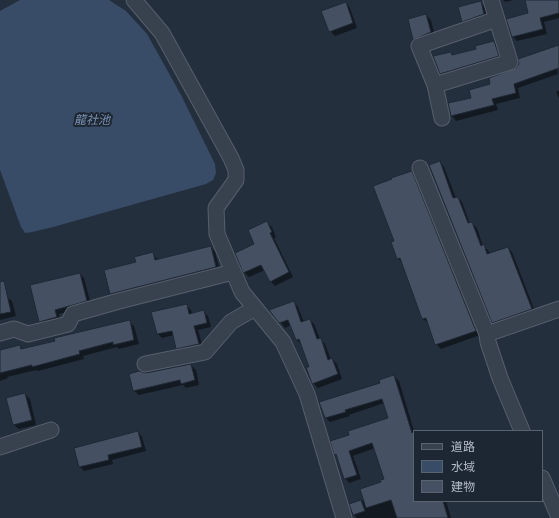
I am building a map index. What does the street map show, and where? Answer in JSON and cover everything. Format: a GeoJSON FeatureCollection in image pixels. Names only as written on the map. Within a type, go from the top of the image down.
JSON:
{"type":"FeatureCollection","features":[{"type":"Feature","properties":{"kind":"street"},"geometry":{"type":"LineString","coordinates":[[134,0],[162,33],[231,158],[236,170],[236,180],[216,208],[217,234],[242,292],[283,342],[307,394],[344,518]]}},
{"type":"Feature","properties":{"kind":"street"},"geometry":{"type":"LineString","coordinates":[[435,85],[510,62],[491,0]]}},
{"type":"Feature","properties":{"kind":"street"},"geometry":{"type":"LineString","coordinates":[[442,118],[435,85],[419,46],[497,19]]}},
{"type":"Feature","properties":{"kind":"street"},"geometry":{"type":"LineString","coordinates":[[420,168],[487,334],[488,342],[500,378],[522,430]]}},
{"type":"Feature","properties":{"kind":"street"},"geometry":{"type":"LineString","coordinates":[[0,333],[14,329],[28,334],[68,324],[73,314],[233,272]]}},
{"type":"Feature","properties":{"kind":"street"},"geometry":{"type":"LineString","coordinates":[[145,364],[205,352],[231,322],[255,308]]}},
{"type":"Feature","properties":{"kind":"street"},"geometry":{"type":"LineString","coordinates":[[487,334],[559,310]]}},
{"type":"Feature","properties":{"kind":"street"},"geometry":{"type":"LineString","coordinates":[[0,447],[51,430]]}},
{"type":"Feature","properties":{"kind":"street"},"geometry":{"type":"LineString","coordinates":[[543,480],[559,517]]}},
{"type":"Feature","properties":{"kind":"water","name":"龍社池"},"geometry":{"type":"Polygon","coordinates":[[[20,0],[109,0],[126,11],[147,34],[181,95],[215,164],[216,173],[213,180],[206,184],[53,227],[25,233],[21,227],[0,170],[0,11],[20,0]]]}},
{"type":"Feature","properties":{"kind":"building"},"geometry":{"type":"Polygon","coordinates":[[[525,0],[559,0],[559,13],[540,18],[543,29],[512,37],[506,19],[528,13],[525,0]]]}},
{"type":"Feature","properties":{"kind":"building"},"geometry":{"type":"Polygon","coordinates":[[[481,1],[484,14],[462,22],[458,7],[481,1]]]}},
{"type":"Feature","properties":{"kind":"building"},"geometry":{"type":"Polygon","coordinates":[[[346,2],[353,23],[329,32],[321,11],[346,2]]]}},
{"type":"Feature","properties":{"kind":"building"},"geometry":{"type":"Polygon","coordinates":[[[426,14],[431,32],[413,40],[408,19],[426,14]]]}},
{"type":"Feature","properties":{"kind":"building"},"geometry":{"type":"Polygon","coordinates":[[[494,41],[499,56],[440,74],[433,56],[451,52],[452,55],[476,49],[475,46],[494,41]]]}},
{"type":"Feature","properties":{"kind":"building"},"geometry":{"type":"Polygon","coordinates":[[[559,45],[559,68],[514,84],[516,93],[492,99],[494,105],[451,116],[448,103],[471,98],[469,90],[490,84],[489,78],[516,68],[519,64],[518,59],[559,45]]]}},
{"type":"Feature","properties":{"kind":"building"},"geometry":{"type":"Polygon","coordinates":[[[440,161],[453,198],[458,197],[468,223],[472,222],[481,246],[484,244],[487,254],[508,247],[532,309],[492,323],[429,165],[440,161]]]}},
{"type":"Feature","properties":{"kind":"building"},"geometry":{"type":"Polygon","coordinates":[[[412,171],[476,331],[435,345],[426,318],[422,319],[400,258],[397,259],[391,242],[394,241],[373,186],[412,171]]]}},
{"type":"Feature","properties":{"kind":"building"},"geometry":{"type":"Polygon","coordinates":[[[267,221],[272,232],[270,233],[289,272],[270,282],[261,265],[243,273],[235,253],[254,244],[248,230],[267,221]]]}},
{"type":"Feature","properties":{"kind":"building"},"geometry":{"type":"Polygon","coordinates":[[[211,246],[216,267],[110,294],[104,270],[136,262],[134,257],[153,252],[155,260],[211,246]]]}},
{"type":"Feature","properties":{"kind":"building"},"geometry":{"type":"Polygon","coordinates":[[[80,273],[87,301],[55,310],[57,317],[39,322],[30,285],[80,273]]]}},
{"type":"Feature","properties":{"kind":"building"},"geometry":{"type":"Polygon","coordinates":[[[4,281],[11,312],[0,314],[0,282],[4,281]]]}},
{"type":"Feature","properties":{"kind":"building"},"geometry":{"type":"Polygon","coordinates":[[[294,301],[301,322],[310,319],[317,339],[321,338],[328,360],[332,358],[338,374],[312,384],[306,367],[309,367],[299,339],[296,340],[288,320],[279,323],[269,310],[294,301]]]}},
{"type":"Feature","properties":{"kind":"building"},"geometry":{"type":"Polygon","coordinates":[[[187,304],[189,314],[204,310],[207,323],[194,326],[199,344],[176,349],[172,331],[157,334],[151,312],[187,304]]]}},
{"type":"Feature","properties":{"kind":"building"},"geometry":{"type":"Polygon","coordinates":[[[130,320],[134,340],[113,345],[113,342],[79,351],[80,354],[32,367],[32,365],[0,373],[0,350],[20,345],[21,349],[55,341],[54,338],[130,320]]]}},
{"type":"Feature","properties":{"kind":"building"},"geometry":{"type":"Polygon","coordinates":[[[191,364],[195,380],[181,384],[180,380],[133,391],[129,374],[139,371],[146,373],[191,364]]]}},
{"type":"Feature","properties":{"kind":"building"},"geometry":{"type":"Polygon","coordinates":[[[394,375],[413,432],[413,502],[443,502],[448,518],[397,518],[391,500],[366,508],[360,489],[381,482],[380,480],[384,479],[372,443],[349,451],[357,475],[344,479],[330,441],[349,435],[348,431],[388,418],[382,399],[345,410],[346,412],[325,418],[319,402],[380,383],[379,380],[394,375]]]}},
{"type":"Feature","properties":{"kind":"building"},"geometry":{"type":"Polygon","coordinates":[[[25,393],[32,420],[13,425],[6,398],[25,393]]]}},
{"type":"Feature","properties":{"kind":"building"},"geometry":{"type":"Polygon","coordinates":[[[138,431],[142,447],[108,455],[109,460],[79,467],[74,448],[138,431]]]}},
{"type":"Feature","properties":{"kind":"building"},"geometry":{"type":"Polygon","coordinates":[[[361,500],[365,511],[353,515],[349,504],[361,500]]]}}]}
